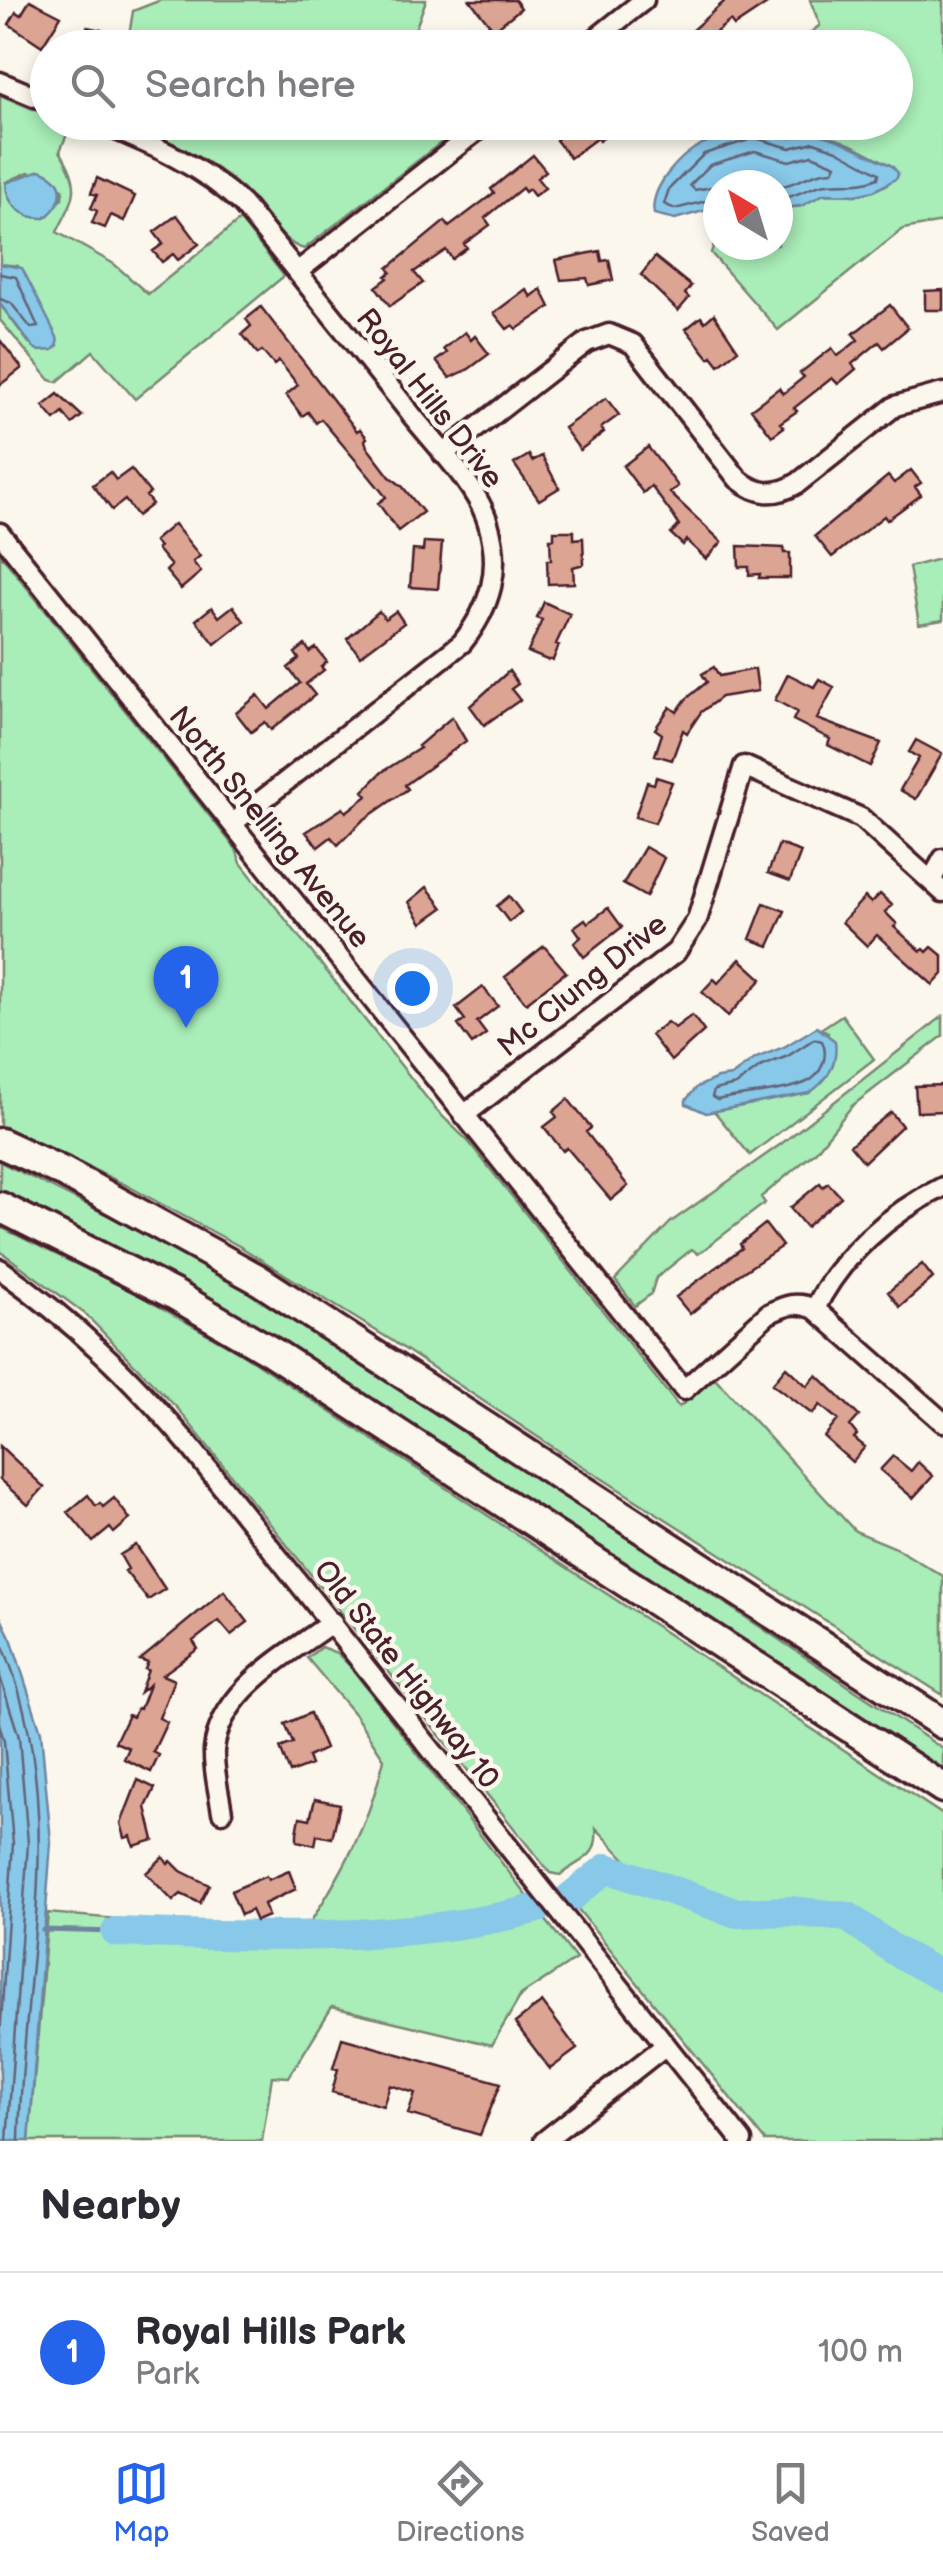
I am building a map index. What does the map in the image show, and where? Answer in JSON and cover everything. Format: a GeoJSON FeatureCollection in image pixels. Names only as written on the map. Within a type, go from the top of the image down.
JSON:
{"type":"FeatureCollection","features":[{"type":"Feature","properties":{"kind":"highway"},"geometry":{"type":"LineString","coordinates":[[0,1143],[63,1172],[256,1278],[943,1724]]}},
{"type":"Feature","properties":{"kind":"highway"},"geometry":{"type":"LineString","coordinates":[[0,1207],[175,1295],[272,1352],[943,1788]]}},
{"type":"Feature","properties":{"kind":"street"},"geometry":{"type":"LineString","coordinates":[[606,30],[644,0]]}},
{"type":"Feature","properties":{"kind":"street"},"geometry":{"type":"LineString","coordinates":[[0,82],[30,94]]}},
{"type":"Feature","properties":{"kind":"street","name":"Royal Hills Drive"},"geometry":{"type":"LineString","coordinates":[[139,140],[167,152],[222,186],[297,272],[443,454],[488,522],[495,580],[483,612],[462,643],[232,823]]}},
{"type":"Feature","properties":{"kind":"street"},"geometry":{"type":"LineString","coordinates":[[297,272],[465,140]]}},
{"type":"Feature","properties":{"kind":"street"},"geometry":{"type":"LineString","coordinates":[[443,454],[587,342],[609,334],[633,344],[738,478],[761,492],[785,492],[798,484],[895,406],[943,393]]}},
{"type":"Feature","properties":{"kind":"street","name":"North Snelling Avenue"},"geometry":{"type":"LineString","coordinates":[[0,533],[684,1390],[768,1314],[801,1303],[815,1309]]}},
{"type":"Feature","properties":{"kind":"street","name":"Mc Clung Drive"},"geometry":{"type":"LineString","coordinates":[[464,1115],[676,952],[697,920],[744,766],[861,818],[937,887]]}},
{"type":"Feature","properties":{"kind":"street"},"geometry":{"type":"LineString","coordinates":[[937,887],[943,859]]}},
{"type":"Feature","properties":{"kind":"street"},"geometry":{"type":"LineString","coordinates":[[943,1187],[911,1202],[836,1270],[815,1309],[943,1422]]}},
{"type":"Feature","properties":{"kind":"street","name":"Old State Highway 10"},"geometry":{"type":"LineString","coordinates":[[0,1268],[90,1338],[132,1380],[332,1622],[742,2141]]}},
{"type":"Feature","properties":{"kind":"street"},"geometry":{"type":"LineString","coordinates":[[222,1812],[214,1748],[225,1714],[244,1689],[332,1622]]}},
{"type":"Feature","properties":{"kind":"street"},"geometry":{"type":"LineString","coordinates":[[544,2141],[666,2046]]}},
{"type":"Feature","properties":{"kind":"green space"},"geometry":{"type":"Polygon","coordinates":[[[161,0],[426,0],[415,30],[130,30],[133,11],[161,0]]]}},
{"type":"Feature","properties":{"kind":"green space"},"geometry":{"type":"Polygon","coordinates":[[[810,0],[943,0],[943,222],[903,229],[778,330],[717,260],[793,260],[793,207],[824,194],[856,195],[887,185],[892,166],[837,140],[913,140],[913,30],[814,30],[820,25],[810,0]]]}},
{"type":"Feature","properties":{"kind":"green space"},"geometry":{"type":"Polygon","coordinates":[[[0,95],[30,108],[30,140],[65,140],[60,151],[74,192],[57,232],[114,264],[148,294],[240,220],[284,276],[135,399],[93,351],[57,382],[50,380],[0,320],[0,304],[29,343],[18,266],[0,264],[0,95]],[[29,172],[6,182],[28,216],[45,218],[62,198],[63,189],[29,172]]]}},
{"type":"Feature","properties":{"kind":"green space"},"geometry":{"type":"Polygon","coordinates":[[[164,140],[444,140],[304,249],[282,235],[240,187],[164,140]]]}},
{"type":"Feature","properties":{"kind":"green space"},"geometry":{"type":"Polygon","coordinates":[[[0,554],[236,849],[241,863],[437,1111],[468,1141],[679,1407],[715,1378],[855,1531],[894,1547],[943,1576],[943,1695],[239,1246],[126,1185],[0,1125],[0,554]]]}},
{"type":"Feature","properties":{"kind":"green space"},"geometry":{"type":"Polygon","coordinates":[[[943,558],[943,620],[919,624],[909,567],[943,558]]]}},
{"type":"Feature","properties":{"kind":"green space"},"geometry":{"type":"Polygon","coordinates":[[[842,1015],[874,1059],[750,1155],[714,1111],[809,1093],[828,1033],[822,1028],[842,1015]]]}},
{"type":"Feature","properties":{"kind":"green space"},"geometry":{"type":"Polygon","coordinates":[[[943,1016],[943,1036],[852,1106],[815,1152],[761,1197],[765,1203],[698,1254],[692,1249],[656,1278],[651,1294],[635,1306],[615,1280],[671,1222],[781,1144],[943,1016]]]}},
{"type":"Feature","properties":{"kind":"green space"},"geometry":{"type":"Polygon","coordinates":[[[0,1162],[170,1246],[356,1357],[943,1749],[943,1778],[248,1321],[136,1259],[0,1192],[0,1162]]]}},
{"type":"Feature","properties":{"kind":"green space"},"geometry":{"type":"Polygon","coordinates":[[[0,1227],[139,1295],[241,1353],[943,1815],[943,2141],[765,2141],[565,1893],[585,1874],[614,1876],[626,1860],[596,1828],[595,1846],[587,1857],[560,1875],[550,1873],[178,1409],[84,1313],[0,1251],[0,1227]]]}},
{"type":"Feature","properties":{"kind":"green space"},"geometry":{"type":"Polygon","coordinates":[[[321,1647],[337,1653],[349,1665],[576,1959],[521,1995],[492,2045],[332,2007],[289,2077],[272,2076],[262,2141],[29,2141],[48,1913],[259,1931],[308,1926],[333,1885],[363,1826],[384,1759],[355,1715],[307,1658],[321,1647]]]}},
{"type":"Feature","properties":{"kind":"water"},"geometry":{"type":"Polygon","coordinates":[[[714,140],[838,140],[892,166],[898,173],[897,178],[874,191],[824,194],[793,207],[793,170],[703,170],[703,211],[675,219],[654,214],[661,183],[685,156],[714,140]]]}},
{"type":"Feature","properties":{"kind":"water"},"geometry":{"type":"Polygon","coordinates":[[[40,170],[56,179],[61,191],[57,205],[45,218],[17,209],[9,198],[6,183],[40,170]]]}},
{"type":"Feature","properties":{"kind":"water"},"geometry":{"type":"Polygon","coordinates":[[[0,264],[22,268],[57,337],[58,345],[53,350],[39,351],[33,347],[0,304],[0,264]]]}},
{"type":"Feature","properties":{"kind":"water"},"geometry":{"type":"Polygon","coordinates":[[[817,1027],[835,1041],[835,1057],[822,1083],[809,1093],[706,1113],[686,1104],[697,1087],[731,1076],[756,1058],[817,1027]]]}},
{"type":"Feature","properties":{"kind":"water"},"geometry":{"type":"Polygon","coordinates":[[[0,1616],[41,1732],[51,1842],[29,2141],[0,2141],[0,1616]]]}},
{"type":"Feature","properties":{"kind":"building"},"geometry":{"type":"Polygon","coordinates":[[[30,0],[61,16],[52,30],[30,30],[30,38],[9,24],[16,12],[21,15],[30,0]]]}},
{"type":"Feature","properties":{"kind":"building"},"geometry":{"type":"Polygon","coordinates":[[[470,0],[515,0],[521,8],[494,30],[470,0]]]}},
{"type":"Feature","properties":{"kind":"building"},"geometry":{"type":"Polygon","coordinates":[[[726,0],[773,0],[734,26],[730,21],[719,30],[692,30],[726,0]]]}},
{"type":"Feature","properties":{"kind":"building"},"geometry":{"type":"Polygon","coordinates":[[[556,140],[594,140],[570,158],[556,140]]]}},
{"type":"Feature","properties":{"kind":"building"},"geometry":{"type":"Polygon","coordinates":[[[533,155],[546,171],[537,178],[545,188],[534,196],[529,189],[525,192],[522,188],[485,218],[490,225],[464,244],[467,248],[452,259],[446,250],[414,272],[423,283],[390,306],[376,287],[388,278],[388,268],[445,221],[449,227],[494,193],[491,189],[533,155]]]}},
{"type":"Feature","properties":{"kind":"building"},"geometry":{"type":"Polygon","coordinates":[[[97,178],[135,196],[124,221],[111,215],[105,228],[92,223],[97,211],[91,208],[97,195],[91,193],[97,178]]]}},
{"type":"Feature","properties":{"kind":"building"},"geometry":{"type":"Polygon","coordinates":[[[177,215],[199,244],[178,260],[173,254],[162,262],[153,251],[163,244],[154,232],[177,215]]]}},
{"type":"Feature","properties":{"kind":"building"},"geometry":{"type":"Polygon","coordinates":[[[600,251],[602,261],[609,260],[613,280],[589,285],[587,278],[561,280],[556,260],[600,251]]]}},
{"type":"Feature","properties":{"kind":"building"},"geometry":{"type":"Polygon","coordinates":[[[655,257],[691,286],[685,294],[689,298],[678,311],[641,275],[655,257]]]}},
{"type":"Feature","properties":{"kind":"building"},"geometry":{"type":"Polygon","coordinates":[[[526,289],[531,297],[541,289],[550,307],[517,329],[513,325],[507,329],[494,313],[526,289]]]}},
{"type":"Feature","properties":{"kind":"building"},"geometry":{"type":"Polygon","coordinates":[[[943,290],[943,310],[925,310],[925,291],[943,290]]]}},
{"type":"Feature","properties":{"kind":"building"},"geometry":{"type":"Polygon","coordinates":[[[890,305],[908,328],[884,348],[879,342],[852,364],[856,369],[838,384],[832,378],[794,408],[797,411],[780,423],[784,427],[772,436],[751,409],[779,388],[783,394],[804,377],[800,373],[832,348],[838,356],[858,340],[853,334],[890,305]]]}},
{"type":"Feature","properties":{"kind":"building"},"geometry":{"type":"Polygon","coordinates":[[[261,307],[357,431],[360,429],[367,438],[367,447],[390,477],[423,512],[398,531],[378,503],[386,497],[369,476],[321,419],[316,423],[308,412],[302,416],[286,395],[298,385],[279,361],[274,365],[262,351],[258,354],[242,334],[251,326],[246,319],[261,307]]]}},
{"type":"Feature","properties":{"kind":"building"},"geometry":{"type":"Polygon","coordinates":[[[714,314],[738,350],[719,365],[686,329],[701,317],[705,322],[714,314]]]}},
{"type":"Feature","properties":{"kind":"building"},"geometry":{"type":"Polygon","coordinates":[[[465,332],[471,340],[475,336],[489,354],[450,378],[436,361],[465,332]]]}},
{"type":"Feature","properties":{"kind":"building"},"geometry":{"type":"Polygon","coordinates":[[[0,340],[22,368],[0,385],[0,340]]]}},
{"type":"Feature","properties":{"kind":"building"},"geometry":{"type":"Polygon","coordinates":[[[58,394],[82,416],[72,424],[63,413],[55,420],[43,406],[58,394]]]}},
{"type":"Feature","properties":{"kind":"building"},"geometry":{"type":"Polygon","coordinates":[[[606,398],[619,415],[580,450],[564,428],[606,398]]]}},
{"type":"Feature","properties":{"kind":"building"},"geometry":{"type":"Polygon","coordinates":[[[648,447],[678,486],[670,493],[722,542],[706,559],[686,540],[683,545],[671,534],[679,525],[674,517],[651,486],[643,493],[623,466],[648,447]]]}},
{"type":"Feature","properties":{"kind":"building"},"geometry":{"type":"Polygon","coordinates":[[[529,455],[532,461],[542,456],[559,488],[539,500],[514,464],[529,455]]]}},
{"type":"Feature","properties":{"kind":"building"},"geometry":{"type":"Polygon","coordinates":[[[131,469],[150,493],[146,496],[152,504],[137,516],[125,500],[112,510],[93,485],[110,472],[116,480],[131,469]]]}},
{"type":"Feature","properties":{"kind":"building"},"geometry":{"type":"Polygon","coordinates":[[[911,470],[921,483],[915,487],[921,495],[887,520],[884,516],[832,557],[815,536],[888,476],[894,483],[911,470]]]}},
{"type":"Feature","properties":{"kind":"building"},"geometry":{"type":"Polygon","coordinates":[[[174,524],[200,556],[193,562],[201,572],[181,589],[166,571],[171,566],[154,541],[174,524]]]}},
{"type":"Feature","properties":{"kind":"building"},"geometry":{"type":"Polygon","coordinates":[[[554,531],[574,531],[574,539],[583,538],[584,564],[573,567],[574,583],[548,584],[547,560],[551,560],[550,539],[554,539],[554,531]]]}},
{"type":"Feature","properties":{"kind":"building"},"geometry":{"type":"Polygon","coordinates":[[[424,542],[442,543],[438,589],[410,587],[413,550],[423,551],[424,542]]]}},
{"type":"Feature","properties":{"kind":"building"},"geometry":{"type":"Polygon","coordinates":[[[738,546],[784,548],[784,553],[790,553],[790,578],[749,575],[749,567],[739,567],[738,546]]]}},
{"type":"Feature","properties":{"kind":"building"},"geometry":{"type":"Polygon","coordinates":[[[544,602],[570,614],[553,660],[528,652],[542,620],[537,618],[544,602]]]}},
{"type":"Feature","properties":{"kind":"building"},"geometry":{"type":"Polygon","coordinates":[[[233,606],[244,621],[215,644],[196,620],[212,607],[219,617],[233,606]]]}},
{"type":"Feature","properties":{"kind":"building"},"geometry":{"type":"Polygon","coordinates":[[[379,611],[385,619],[396,611],[404,623],[360,656],[347,639],[379,611]]]}},
{"type":"Feature","properties":{"kind":"building"},"geometry":{"type":"Polygon","coordinates":[[[305,645],[310,652],[316,648],[327,662],[321,667],[324,670],[306,684],[315,695],[271,730],[265,722],[251,732],[236,713],[258,695],[269,709],[300,683],[288,668],[299,659],[295,653],[305,645]]]}},
{"type":"Feature","properties":{"kind":"building"},"geometry":{"type":"Polygon","coordinates":[[[714,667],[719,676],[755,669],[758,691],[721,697],[701,712],[687,733],[683,730],[672,760],[655,755],[662,734],[655,729],[670,707],[677,712],[707,682],[702,674],[714,667]]]}},
{"type":"Feature","properties":{"kind":"building"},"geometry":{"type":"Polygon","coordinates":[[[509,671],[518,684],[511,689],[520,700],[484,725],[470,706],[509,671]]]}},
{"type":"Feature","properties":{"kind":"building"},"geometry":{"type":"Polygon","coordinates":[[[788,674],[814,687],[819,679],[834,687],[817,719],[881,743],[870,766],[828,745],[830,739],[793,720],[797,712],[775,700],[788,674]]]}},
{"type":"Feature","properties":{"kind":"building"},"geometry":{"type":"Polygon","coordinates":[[[452,717],[466,741],[405,785],[408,789],[362,821],[338,845],[331,837],[318,847],[306,832],[343,808],[346,812],[367,796],[363,791],[382,772],[420,748],[452,717]]]}},
{"type":"Feature","properties":{"kind":"building"},"geometry":{"type":"Polygon","coordinates":[[[916,740],[942,754],[916,799],[900,790],[919,758],[909,752],[916,740]]]}},
{"type":"Feature","properties":{"kind":"building"},"geometry":{"type":"Polygon","coordinates":[[[656,777],[672,782],[655,823],[635,817],[647,782],[654,784],[656,777]]]}},
{"type":"Feature","properties":{"kind":"building"},"geometry":{"type":"Polygon","coordinates":[[[779,844],[801,852],[790,881],[768,873],[779,844]]]}},
{"type":"Feature","properties":{"kind":"building"},"geometry":{"type":"Polygon","coordinates":[[[645,847],[664,858],[646,897],[623,884],[645,847]]]}},
{"type":"Feature","properties":{"kind":"building"},"geometry":{"type":"Polygon","coordinates":[[[427,887],[443,908],[422,923],[409,902],[427,887]]]}},
{"type":"Feature","properties":{"kind":"building"},"geometry":{"type":"Polygon","coordinates":[[[880,894],[892,905],[885,912],[897,924],[894,927],[921,951],[932,947],[943,956],[943,974],[933,985],[877,935],[867,946],[842,922],[865,897],[871,903],[880,894]]]}},
{"type":"Feature","properties":{"kind":"building"},"geometry":{"type":"Polygon","coordinates":[[[509,896],[521,912],[509,922],[497,906],[509,896]]]}},
{"type":"Feature","properties":{"kind":"building"},"geometry":{"type":"Polygon","coordinates":[[[764,903],[785,911],[769,946],[750,939],[764,903]]]}},
{"type":"Feature","properties":{"kind":"building"},"geometry":{"type":"Polygon","coordinates":[[[608,908],[622,927],[584,957],[574,943],[581,937],[574,927],[585,919],[588,923],[608,908]]]}},
{"type":"Feature","properties":{"kind":"building"},"geometry":{"type":"Polygon","coordinates":[[[544,946],[566,972],[526,1003],[505,977],[544,946]]]}},
{"type":"Feature","properties":{"kind":"building"},"geometry":{"type":"Polygon","coordinates":[[[740,959],[762,979],[728,1016],[702,992],[714,979],[718,983],[740,959]]]}},
{"type":"Feature","properties":{"kind":"building"},"geometry":{"type":"Polygon","coordinates":[[[483,987],[498,1006],[477,1022],[486,1034],[472,1044],[458,1025],[465,1020],[456,1008],[483,987]]]}},
{"type":"Feature","properties":{"kind":"building"},"geometry":{"type":"Polygon","coordinates":[[[692,1015],[704,1031],[671,1061],[651,1035],[667,1022],[675,1028],[692,1015]]]}},
{"type":"Feature","properties":{"kind":"building"},"geometry":{"type":"Polygon","coordinates":[[[943,1085],[943,1111],[917,1112],[915,1086],[943,1085]]]}},
{"type":"Feature","properties":{"kind":"building"},"geometry":{"type":"Polygon","coordinates":[[[568,1099],[591,1128],[586,1132],[628,1186],[611,1200],[544,1127],[557,1117],[553,1112],[568,1099]]]}},
{"type":"Feature","properties":{"kind":"building"},"geometry":{"type":"Polygon","coordinates":[[[891,1112],[902,1126],[864,1162],[850,1145],[891,1112]]]}},
{"type":"Feature","properties":{"kind":"building"},"geometry":{"type":"Polygon","coordinates":[[[820,1183],[823,1187],[828,1183],[841,1197],[806,1227],[790,1208],[820,1183]]]}},
{"type":"Feature","properties":{"kind":"building"},"geometry":{"type":"Polygon","coordinates":[[[765,1224],[782,1246],[690,1314],[676,1297],[742,1248],[740,1244],[765,1224]]]}},
{"type":"Feature","properties":{"kind":"building"},"geometry":{"type":"Polygon","coordinates":[[[922,1264],[933,1278],[900,1307],[888,1292],[922,1264]]]}},
{"type":"Feature","properties":{"kind":"building"},"geometry":{"type":"Polygon","coordinates":[[[786,1367],[807,1386],[817,1375],[859,1416],[850,1426],[857,1435],[854,1438],[865,1447],[852,1462],[824,1437],[838,1420],[820,1405],[812,1414],[772,1384],[786,1367]]]}},
{"type":"Feature","properties":{"kind":"building"},"geometry":{"type":"Polygon","coordinates":[[[0,1446],[44,1487],[28,1505],[0,1480],[0,1446]]]}},
{"type":"Feature","properties":{"kind":"building"},"geometry":{"type":"Polygon","coordinates":[[[893,1456],[911,1471],[918,1462],[933,1476],[913,1498],[880,1470],[893,1456]]]}},
{"type":"Feature","properties":{"kind":"building"},"geometry":{"type":"Polygon","coordinates":[[[88,1495],[96,1506],[100,1503],[103,1507],[114,1498],[130,1519],[114,1533],[110,1528],[93,1542],[68,1512],[88,1495]]]}},
{"type":"Feature","properties":{"kind":"building"},"geometry":{"type":"Polygon","coordinates":[[[136,1545],[165,1589],[148,1600],[125,1571],[128,1569],[120,1555],[136,1545]]]}},
{"type":"Feature","properties":{"kind":"building"},"geometry":{"type":"Polygon","coordinates":[[[224,1591],[248,1622],[231,1635],[219,1621],[193,1641],[198,1649],[162,1675],[174,1680],[159,1718],[167,1722],[153,1752],[159,1755],[151,1772],[124,1759],[129,1748],[115,1742],[128,1715],[133,1717],[140,1709],[149,1685],[140,1692],[148,1663],[140,1660],[224,1591]]]}},
{"type":"Feature","properties":{"kind":"building"},"geometry":{"type":"Polygon","coordinates":[[[310,1713],[325,1749],[308,1757],[311,1765],[290,1773],[280,1748],[293,1743],[285,1724],[310,1713]]]}},
{"type":"Feature","properties":{"kind":"building"},"geometry":{"type":"Polygon","coordinates":[[[138,1780],[155,1788],[146,1807],[154,1840],[134,1846],[131,1836],[125,1838],[121,1823],[138,1780]]]}},
{"type":"Feature","properties":{"kind":"building"},"geometry":{"type":"Polygon","coordinates":[[[315,1799],[340,1804],[332,1838],[317,1835],[315,1845],[297,1841],[297,1833],[300,1817],[310,1819],[315,1799]]]}},
{"type":"Feature","properties":{"kind":"building"},"geometry":{"type":"Polygon","coordinates":[[[163,1857],[168,1864],[171,1861],[181,1871],[209,1885],[200,1903],[181,1894],[173,1901],[146,1873],[163,1857]]]}},
{"type":"Feature","properties":{"kind":"building"},"geometry":{"type":"Polygon","coordinates":[[[289,1871],[296,1889],[264,1904],[268,1916],[256,1921],[251,1910],[241,1915],[231,1891],[289,1871]]]}},
{"type":"Feature","properties":{"kind":"building"},"geometry":{"type":"Polygon","coordinates":[[[542,2002],[577,2049],[550,2069],[515,2023],[542,2002]]]}},
{"type":"Feature","properties":{"kind":"building"},"geometry":{"type":"Polygon","coordinates":[[[342,2038],[501,2083],[480,2135],[408,2114],[415,2093],[390,2085],[383,2106],[332,2092],[338,2069],[333,2068],[342,2038]]]}},
{"type":"Feature","properties":{"kind":"waterway"},"geometry":{"type":"LineString","coordinates":[[568,1899],[607,1868],[737,1913],[790,1911],[848,1917],[894,1950],[943,1977]]}},
{"type":"Feature","properties":{"kind":"waterway"},"geometry":{"type":"LineString","coordinates":[[116,1932],[273,1936],[383,1932],[489,1919],[538,1908]]}},
{"type":"Feature","properties":{"kind":"waterway"},"geometry":{"type":"LineString","coordinates":[[43,1930],[116,1932]]}},
{"type":"Feature","properties":{"kind":"place","name":"Royal Hills Park"},"geometry":{"type":"Point","coordinates":[186,1028]}}]}
